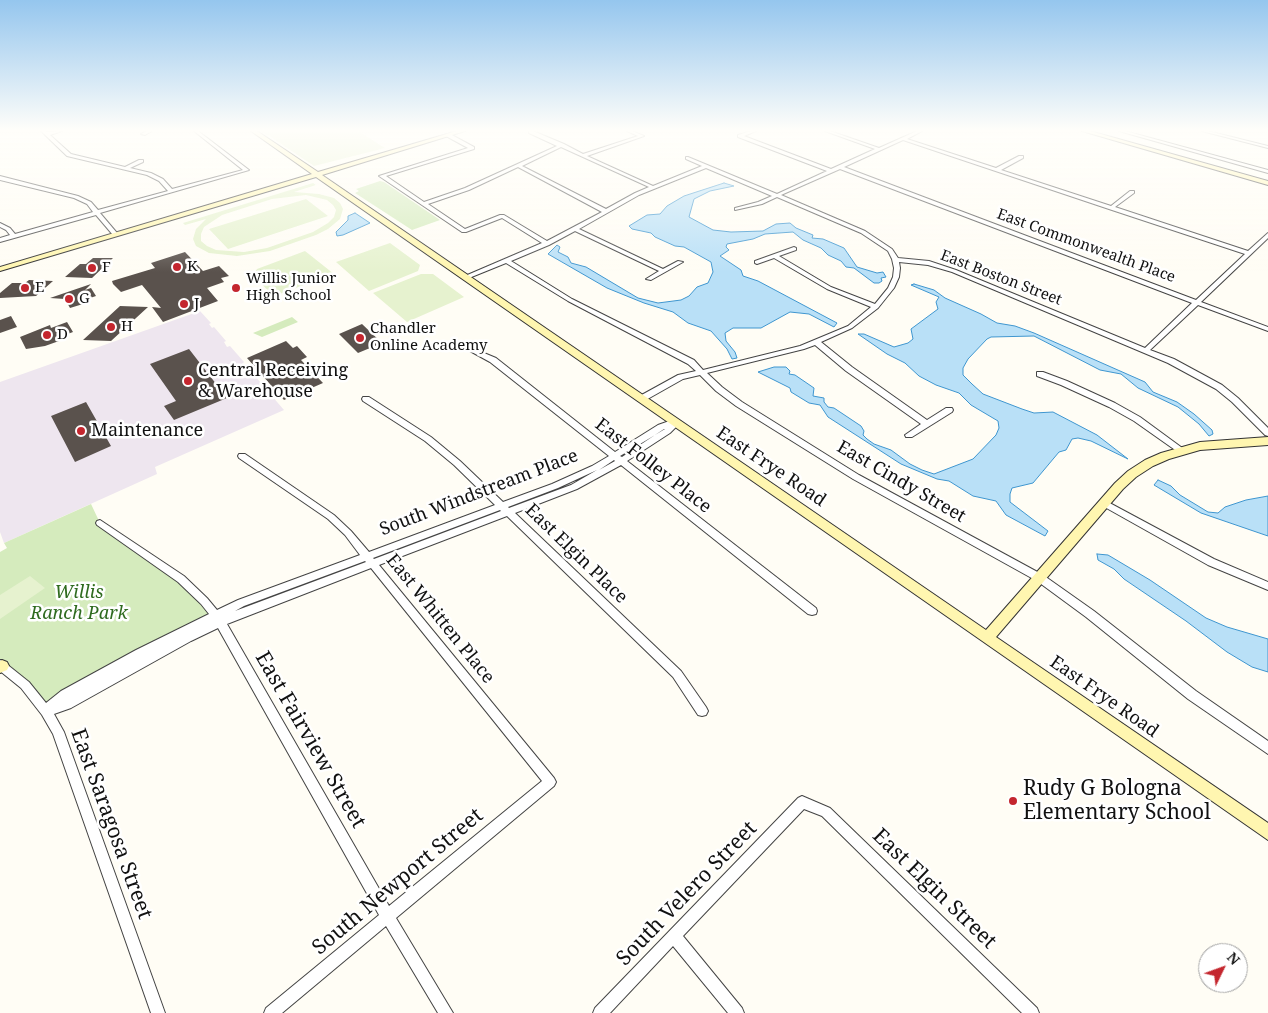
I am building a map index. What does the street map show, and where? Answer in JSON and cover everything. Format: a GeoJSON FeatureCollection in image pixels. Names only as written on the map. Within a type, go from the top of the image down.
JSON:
{"type":"FeatureCollection","features":[{"type":"Feature","properties":{"kind":"street"},"geometry":{"type":"LineString","coordinates":[[1,178],[76,197],[88,203],[113,232]]}},
{"type":"Feature","properties":{"kind":"street"},"geometry":{"type":"LineString","coordinates":[[158,178],[171,191]]}},
{"type":"Feature","properties":{"kind":"street"},"geometry":{"type":"LineString","coordinates":[[0,240],[217,178]]}},
{"type":"Feature","properties":{"kind":"street"},"geometry":{"type":"LineString","coordinates":[[0,262],[113,232],[296,178]]}},
{"type":"Feature","properties":{"kind":"street","name":"East Frye Road"},"geometry":{"type":"LineString","coordinates":[[322,178],[1268,832]]}},
{"type":"Feature","properties":{"kind":"street"},"geometry":{"type":"LineString","coordinates":[[385,178],[464,230],[502,216],[547,244]]}},
{"type":"Feature","properties":{"kind":"street"},"geometry":{"type":"LineString","coordinates":[[423,204],[490,178]]}},
{"type":"Feature","properties":{"kind":"street"},"geometry":{"type":"LineString","coordinates":[[541,178],[605,211]]}},
{"type":"Feature","properties":{"kind":"street"},"geometry":{"type":"LineString","coordinates":[[634,178],[652,187]]}},
{"type":"Feature","properties":{"kind":"street"},"geometry":{"type":"LineString","coordinates":[[467,278],[547,244],[605,211],[652,187],[674,178]]}},
{"type":"Feature","properties":{"kind":"street"},"geometry":{"type":"LineString","coordinates":[[641,399],[681,378],[777,355],[816,342],[850,327],[876,307],[891,288],[896,277],[895,258],[890,250],[863,232],[735,178]]}},
{"type":"Feature","properties":{"kind":"street"},"geometry":{"type":"LineString","coordinates":[[737,209],[755,205],[815,178]]}},
{"type":"Feature","properties":{"kind":"street","name":"East Commonwealth Place"},"geometry":{"type":"LineString","coordinates":[[869,178],[1268,329]]}},
{"type":"Feature","properties":{"kind":"street"},"geometry":{"type":"LineString","coordinates":[[1021,178],[1248,253]]}},
{"type":"Feature","properties":{"kind":"street"},"geometry":{"type":"LineString","coordinates":[[1251,178],[1268,183]]}},
{"type":"Feature","properties":{"kind":"street"},"geometry":{"type":"LineString","coordinates":[[1111,208],[1132,192]]}},
{"type":"Feature","properties":{"kind":"street"},"geometry":{"type":"LineString","coordinates":[[0,225],[8,229],[14,236]]}},
{"type":"Feature","properties":{"kind":"street"},"geometry":{"type":"LineString","coordinates":[[574,229],[663,271]]}},
{"type":"Feature","properties":{"kind":"street"},"geometry":{"type":"LineString","coordinates":[[0,269],[113,232]]}},
{"type":"Feature","properties":{"kind":"street"},"geometry":{"type":"LineString","coordinates":[[1146,350],[1268,235]]}},
{"type":"Feature","properties":{"kind":"street"},"geometry":{"type":"LineString","coordinates":[[758,262],[794,249]]}},
{"type":"Feature","properties":{"kind":"street"},"geometry":{"type":"LineString","coordinates":[[775,256],[829,288],[876,307]]}},
{"type":"Feature","properties":{"kind":"street","name":"East Boston Street"},"geometry":{"type":"LineString","coordinates":[[895,258],[929,263],[954,271],[1146,350],[1219,388],[1241,405],[1268,433]]}},
{"type":"Feature","properties":{"kind":"street","name":"East Cindy Street"},"geometry":{"type":"LineString","coordinates":[[507,261],[570,300],[677,354],[703,372],[719,389],[739,404],[856,477],[1040,578],[1090,614],[1192,695],[1268,748]]}},
{"type":"Feature","properties":{"kind":"street"},"geometry":{"type":"LineString","coordinates":[[648,279],[680,262]]}},
{"type":"Feature","properties":{"kind":"street"},"geometry":{"type":"LineString","coordinates":[[816,342],[849,369],[927,424]]}},
{"type":"Feature","properties":{"kind":"street","name":"East Folley Place"},"geometry":{"type":"LineString","coordinates":[[472,350],[493,360],[812,611]]}},
{"type":"Feature","properties":{"kind":"street"},"geometry":{"type":"LineString","coordinates":[[1040,374],[1064,382],[1112,405],[1137,419],[1181,450]]}},
{"type":"Feature","properties":{"kind":"street","name":"East Elgin Place"},"geometry":{"type":"LineString","coordinates":[[366,399],[428,439],[457,463],[677,674],[702,711]]}},
{"type":"Feature","properties":{"kind":"street"},"geometry":{"type":"LineString","coordinates":[[909,435],[948,410]]}},
{"type":"Feature","properties":{"kind":"street","name":"South Windstream Place"},"geometry":{"type":"LineString","coordinates":[[46,711],[67,704],[187,638],[218,618],[370,559],[574,487],[618,458],[664,434],[675,422]]}},
{"type":"Feature","properties":{"kind":"street"},"geometry":{"type":"LineString","coordinates":[[987,638],[1132,474],[1149,463],[1181,450],[1220,443],[1268,441]]}},
{"type":"Feature","properties":{"kind":"street","name":"East Whitten Place"},"geometry":{"type":"LineString","coordinates":[[242,456],[331,517],[348,533],[550,782]]}},
{"type":"Feature","properties":{"kind":"street"},"geometry":{"type":"LineString","coordinates":[[1104,504],[1211,562],[1268,586]]}},
{"type":"Feature","properties":{"kind":"street","name":"East Fairview Street"},"geometry":{"type":"LineString","coordinates":[[100,523],[181,580],[204,601],[218,618],[388,917],[446,1013]]}},
{"type":"Feature","properties":{"kind":"street","name":"East Saragosa Street"},"geometry":{"type":"LineString","coordinates":[[1,666],[24,685],[46,711],[58,732],[158,1013]]}},
{"type":"Feature","properties":{"kind":"street","name":"South Newport Street"},"geometry":{"type":"LineString","coordinates":[[271,1013],[550,782]]}},
{"type":"Feature","properties":{"kind":"street","name":"South Velero Street"},"geometry":{"type":"LineString","coordinates":[[600,1013],[802,802]]}},
{"type":"Feature","properties":{"kind":"street","name":"East Elgin Street"},"geometry":{"type":"LineString","coordinates":[[802,802],[826,812],[1032,1013]]}},
{"type":"Feature","properties":{"kind":"street"},"geometry":{"type":"LineString","coordinates":[[674,936],[737,1013]]}},
{"type":"Feature","properties":{"kind":"shaded area"},"geometry":{"type":"Polygon","coordinates":[[[200,311],[211,323],[209,324],[212,328],[214,327],[226,341],[224,342],[227,347],[230,346],[244,362],[242,364],[245,368],[248,368],[261,383],[259,384],[263,389],[265,388],[284,410],[155,467],[157,474],[4,543],[0,532],[0,382],[200,311]]]}},
{"type":"Feature","properties":{"kind":"green space"},"geometry":{"type":"Polygon","coordinates":[[[380,181],[440,220],[412,230],[355,193],[359,191],[356,189],[380,181]]]}},
{"type":"Feature","properties":{"kind":"green space"},"geometry":{"type":"Polygon","coordinates":[[[313,183],[316,185],[294,192],[319,194],[334,198],[343,209],[340,219],[328,229],[316,235],[270,251],[237,256],[209,253],[196,246],[193,239],[196,229],[206,219],[185,225],[183,223],[313,183]],[[306,195],[272,199],[222,215],[204,227],[201,241],[216,250],[244,252],[267,248],[313,232],[328,223],[334,217],[336,210],[327,200],[306,195]]]}},
{"type":"Feature","properties":{"kind":"green space"},"geometry":{"type":"Polygon","coordinates":[[[306,199],[328,216],[228,249],[209,229],[306,199]]]}},
{"type":"Feature","properties":{"kind":"green space"},"geometry":{"type":"Polygon","coordinates":[[[390,243],[420,265],[418,271],[369,291],[336,262],[390,243]]]}},
{"type":"Feature","properties":{"kind":"green space"},"geometry":{"type":"Polygon","coordinates":[[[305,251],[334,274],[274,296],[255,278],[254,274],[257,269],[305,251]]]}},
{"type":"Feature","properties":{"kind":"green space"},"geometry":{"type":"Polygon","coordinates":[[[421,274],[433,274],[464,297],[407,322],[373,293],[421,274]]]}},
{"type":"Feature","properties":{"kind":"green space"},"geometry":{"type":"Polygon","coordinates":[[[292,317],[298,322],[262,337],[253,333],[292,317]]]}},
{"type":"Feature","properties":{"kind":"green space","name":"Willis Ranch Park"},"geometry":{"type":"Polygon","coordinates":[[[91,504],[100,523],[181,579],[218,618],[46,711],[0,665],[0,552],[7,548],[4,543],[91,504]]]}},
{"type":"Feature","properties":{"kind":"green space"},"geometry":{"type":"Polygon","coordinates":[[[30,576],[45,588],[0,619],[0,595],[30,576]]]}},
{"type":"Feature","properties":{"kind":"water"},"geometry":{"type":"Polygon","coordinates":[[[724,183],[734,186],[710,191],[694,199],[689,217],[713,230],[731,232],[763,231],[776,224],[790,223],[796,228],[813,235],[812,238],[823,239],[844,248],[857,267],[877,273],[883,272],[886,277],[881,278],[882,281],[879,283],[874,283],[854,268],[846,267],[841,261],[828,255],[821,248],[803,240],[793,232],[765,234],[753,239],[727,244],[726,247],[729,250],[720,256],[741,270],[743,276],[758,281],[837,323],[834,327],[809,314],[790,312],[761,328],[733,328],[725,333],[726,341],[735,352],[737,358],[732,359],[727,349],[711,331],[688,323],[673,312],[607,288],[548,254],[557,245],[560,247],[558,252],[568,257],[571,263],[586,267],[638,298],[658,303],[681,300],[689,296],[697,287],[708,283],[713,272],[711,262],[684,247],[675,246],[655,237],[651,233],[632,229],[629,226],[647,215],[660,214],[667,206],[684,196],[724,183]]]}},
{"type":"Feature","properties":{"kind":"water"},"geometry":{"type":"Polygon","coordinates":[[[355,213],[370,223],[337,236],[336,232],[348,220],[348,216],[355,213]]]}},
{"type":"Feature","properties":{"kind":"water"},"geometry":{"type":"Polygon","coordinates":[[[914,284],[934,290],[945,298],[997,323],[1015,326],[1034,333],[1145,382],[1153,392],[1177,402],[1194,414],[1212,430],[1213,434],[1209,436],[1199,424],[1178,407],[1138,388],[1121,374],[1100,370],[1034,336],[991,337],[987,339],[968,359],[963,368],[963,375],[983,394],[1034,413],[1053,412],[1097,435],[1128,459],[1091,441],[1078,438],[1072,439],[1066,450],[1059,452],[1033,483],[1012,488],[1010,502],[1048,531],[1045,536],[1006,515],[996,501],[973,496],[949,481],[937,479],[901,464],[828,417],[820,405],[809,403],[791,392],[790,388],[758,372],[774,367],[786,367],[790,371],[789,374],[795,375],[814,388],[813,396],[824,398],[824,402],[828,407],[834,408],[861,426],[864,431],[863,435],[867,439],[874,444],[891,450],[922,470],[934,474],[973,459],[996,435],[999,428],[998,421],[971,405],[959,393],[936,385],[919,376],[905,363],[887,354],[858,334],[864,334],[894,347],[908,343],[913,339],[911,329],[938,309],[936,302],[939,297],[911,285],[914,284]]]}},
{"type":"Feature","properties":{"kind":"water"},"geometry":{"type":"Polygon","coordinates":[[[1158,480],[1171,486],[1180,495],[1208,512],[1218,513],[1225,507],[1246,500],[1268,496],[1268,536],[1201,513],[1154,485],[1158,480]]]}},
{"type":"Feature","properties":{"kind":"water"},"geometry":{"type":"Polygon","coordinates":[[[1097,554],[1108,555],[1150,580],[1206,618],[1227,627],[1268,639],[1268,672],[1252,667],[1227,652],[1186,621],[1124,579],[1114,569],[1098,560],[1097,554]]]}},
{"type":"Feature","properties":{"kind":"building"},"geometry":{"type":"Polygon","coordinates":[[[185,252],[203,271],[219,266],[229,276],[221,278],[224,282],[207,288],[218,301],[163,322],[152,307],[161,308],[142,285],[121,292],[113,284],[112,281],[155,268],[151,263],[185,252]]]}},
{"type":"Feature","properties":{"kind":"building","name":"F"},"geometry":{"type":"Polygon","coordinates":[[[93,258],[113,258],[92,278],[65,277],[80,264],[86,264],[93,258]]]}},
{"type":"Feature","properties":{"kind":"building","name":"E"},"geometry":{"type":"Polygon","coordinates":[[[29,280],[53,281],[36,296],[0,298],[0,293],[12,283],[25,283],[29,280]]]}},
{"type":"Feature","properties":{"kind":"building","name":"G"},"geometry":{"type":"Polygon","coordinates":[[[91,284],[85,290],[91,288],[96,296],[81,301],[83,304],[70,308],[65,299],[50,298],[91,284]]]}},
{"type":"Feature","properties":{"kind":"building","name":"H"},"geometry":{"type":"Polygon","coordinates":[[[120,306],[148,307],[111,341],[83,340],[120,306]]]}},
{"type":"Feature","properties":{"kind":"building"},"geometry":{"type":"Polygon","coordinates":[[[11,316],[17,327],[0,333],[0,320],[11,316]]]}},
{"type":"Feature","properties":{"kind":"building","name":"D"},"geometry":{"type":"Polygon","coordinates":[[[67,322],[73,332],[57,338],[59,341],[45,346],[26,349],[20,337],[50,325],[51,328],[67,322]]]}},
{"type":"Feature","properties":{"kind":"building","name":"Chandler Online Academy"},"geometry":{"type":"Polygon","coordinates":[[[362,324],[382,343],[358,353],[339,334],[362,324]]]}},
{"type":"Feature","properties":{"kind":"building"},"geometry":{"type":"Polygon","coordinates":[[[286,341],[293,348],[297,346],[307,357],[301,360],[323,383],[284,400],[247,358],[286,341]]]}},
{"type":"Feature","properties":{"kind":"building","name":"Central Receiving & Warehouse"},"geometry":{"type":"Polygon","coordinates":[[[189,349],[227,398],[174,420],[164,406],[176,401],[150,364],[189,349]]]}},
{"type":"Feature","properties":{"kind":"building","name":"Maintenance"},"geometry":{"type":"Polygon","coordinates":[[[86,402],[111,446],[75,462],[51,416],[86,402]]]}},
{"type":"Feature","properties":{"kind":"place","name":"K"},"geometry":{"type":"Point","coordinates":[177,267]}},
{"type":"Feature","properties":{"kind":"place","name":"F"},"geometry":{"type":"Point","coordinates":[92,268]}},
{"type":"Feature","properties":{"kind":"place","name":"E"},"geometry":{"type":"Point","coordinates":[25,288]}},
{"type":"Feature","properties":{"kind":"place","name":"Willis Junior High School"},"geometry":{"type":"Point","coordinates":[236,288]}},
{"type":"Feature","properties":{"kind":"place","name":"G"},"geometry":{"type":"Point","coordinates":[69,299]}},
{"type":"Feature","properties":{"kind":"place","name":"J"},"geometry":{"type":"Point","coordinates":[184,304]}},
{"type":"Feature","properties":{"kind":"place","name":"H"},"geometry":{"type":"Point","coordinates":[111,327]}},
{"type":"Feature","properties":{"kind":"place","name":"D"},"geometry":{"type":"Point","coordinates":[47,335]}},
{"type":"Feature","properties":{"kind":"place","name":"Chandler Online Academy"},"geometry":{"type":"Point","coordinates":[360,338]}},
{"type":"Feature","properties":{"kind":"place","name":"Central Receiving & Warehouse"},"geometry":{"type":"Point","coordinates":[188,381]}},
{"type":"Feature","properties":{"kind":"place","name":"Maintenance"},"geometry":{"type":"Point","coordinates":[81,431]}},
{"type":"Feature","properties":{"kind":"place","name":"Rudy G Bologna Elementary School"},"geometry":{"type":"Point","coordinates":[1013,801]}}]}
